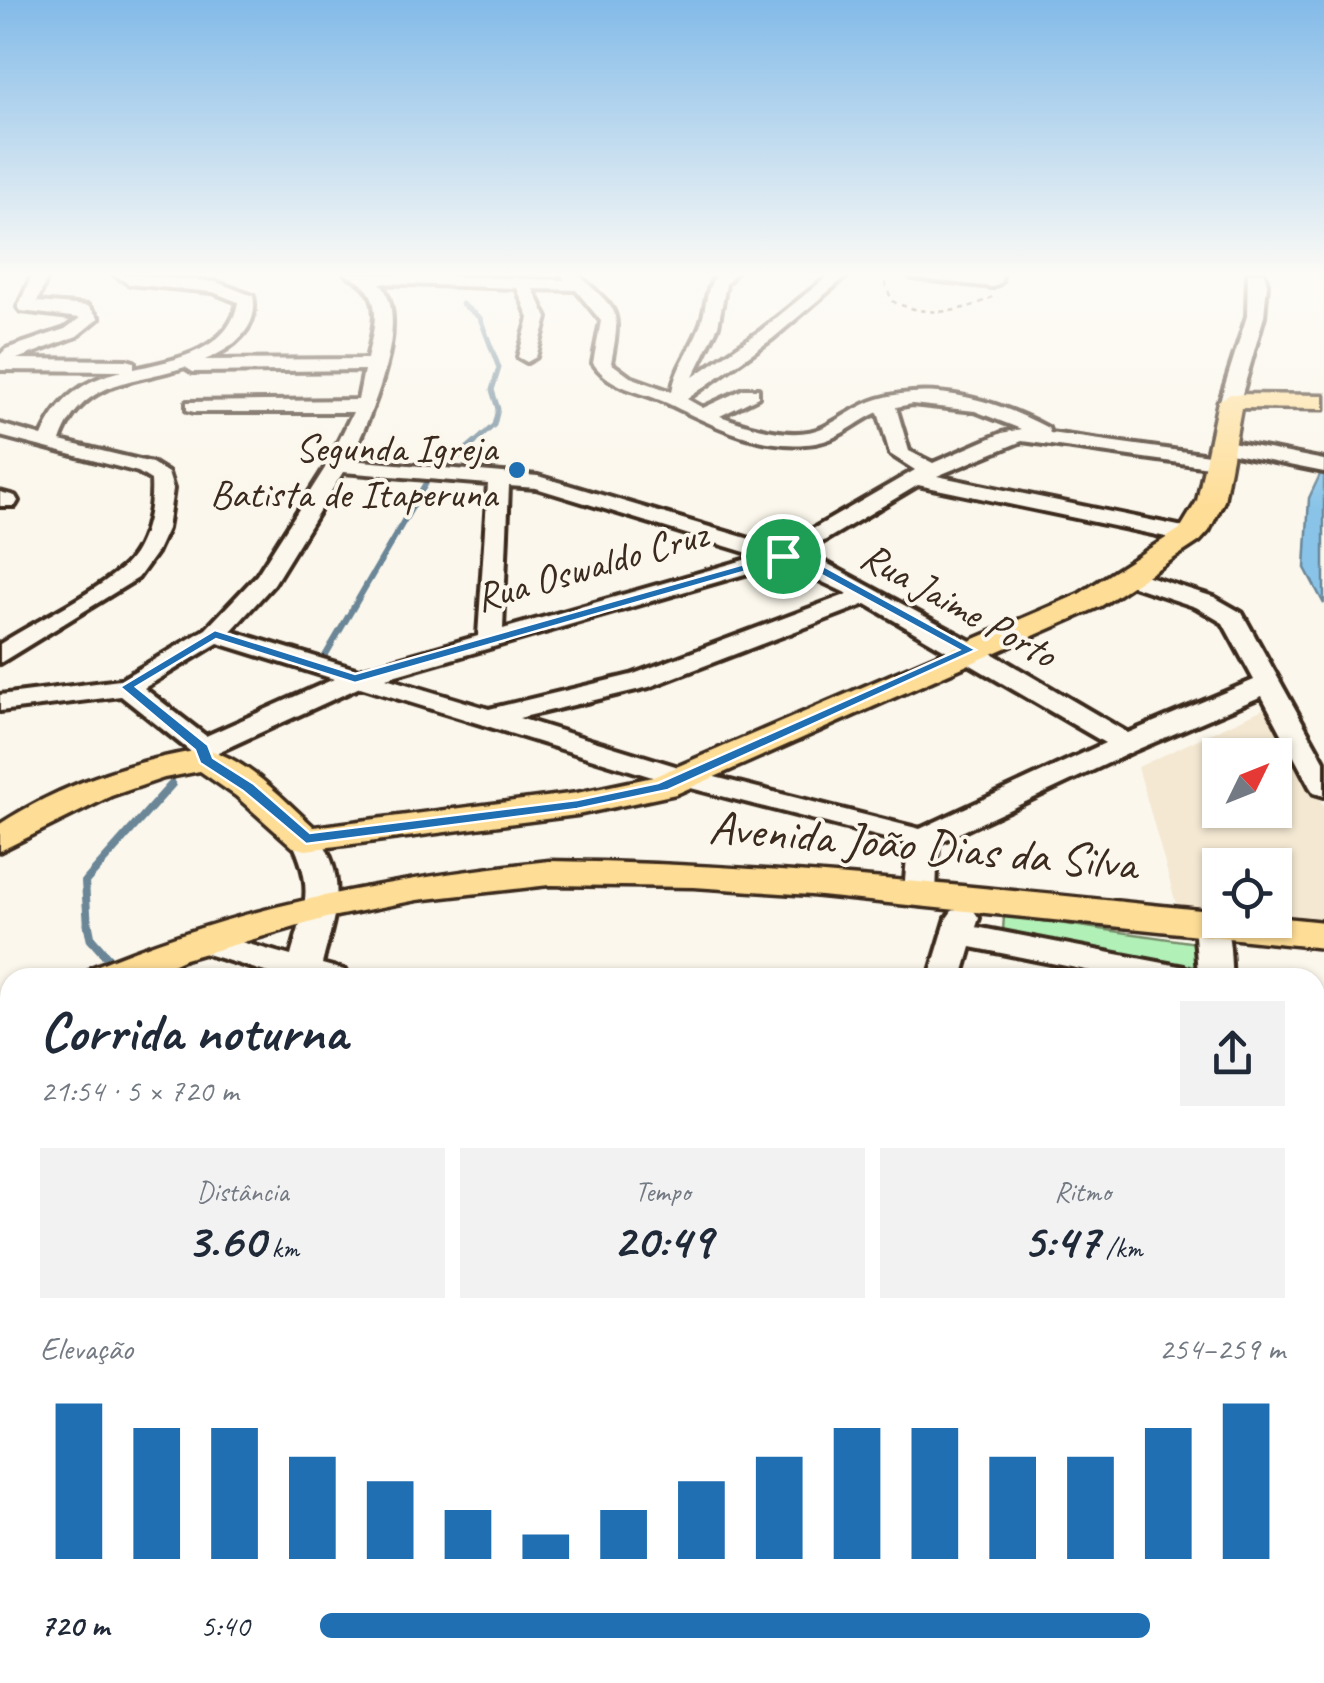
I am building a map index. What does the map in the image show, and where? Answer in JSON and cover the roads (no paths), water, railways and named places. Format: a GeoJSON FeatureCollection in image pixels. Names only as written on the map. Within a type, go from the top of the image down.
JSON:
{"type":"FeatureCollection","features":[{"type":"Feature","properties":{"kind":"main road"},"geometry":{"type":"LineString","coordinates":[[204,754],[306,839],[577,804],[685,778],[1090,600],[1190,536],[1202,522],[1215,496],[1230,401],[1324,402]]}},
{"type":"Feature","properties":{"kind":"main road","name":"Rua Oswaldo Cruz"},"geometry":{"type":"LineString","coordinates":[[0,840],[54,810],[204,754]]}},
{"type":"Feature","properties":{"kind":"main road","name":"Avenida João Dias da Silva"},"geometry":{"type":"LineString","coordinates":[[131,968],[198,941],[322,906],[417,888],[549,873],[694,875],[920,893],[963,916],[1202,923]]}},
{"type":"Feature","properties":{"kind":"main road","name":"Avenida João Dias da Silva"},"geometry":{"type":"LineString","coordinates":[[1292,932],[1324,936]]}},
{"type":"Feature","properties":{"kind":"street"},"geometry":{"type":"LineString","coordinates":[[49,445],[55,424],[88,389],[212,352]]}},
{"type":"Feature","properties":{"kind":"street"},"geometry":{"type":"LineString","coordinates":[[0,702],[127,687],[215,634],[266,579],[336,465],[366,406],[379,352]]}},
{"type":"Feature","properties":{"kind":"street"},"geometry":{"type":"LineString","coordinates":[[527,357],[529,352]]}},
{"type":"Feature","properties":{"kind":"street"},"geometry":{"type":"LineString","coordinates":[[603,352],[606,370],[626,383],[678,396],[703,416],[763,432],[817,437],[884,403],[923,400],[970,404],[1002,414],[1052,439],[1324,465]]}},
{"type":"Feature","properties":{"kind":"street"},"geometry":{"type":"LineString","coordinates":[[678,396],[686,364],[694,352]]}},
{"type":"Feature","properties":{"kind":"street"},"geometry":{"type":"LineString","coordinates":[[678,396],[741,352]]}},
{"type":"Feature","properties":{"kind":"street"},"geometry":{"type":"LineString","coordinates":[[1230,401],[1245,352]]}},
{"type":"Feature","properties":{"kind":"street"},"geometry":{"type":"LineString","coordinates":[[1,365],[377,364]]}},
{"type":"Feature","properties":{"kind":"street"},"geometry":{"type":"LineString","coordinates":[[703,416],[752,394]]}},
{"type":"Feature","properties":{"kind":"street"},"geometry":{"type":"LineString","coordinates":[[884,403],[900,454],[923,474],[1190,536]]}},
{"type":"Feature","properties":{"kind":"street"},"geometry":{"type":"LineString","coordinates":[[194,406],[366,406]]}},
{"type":"Feature","properties":{"kind":"street"},"geometry":{"type":"LineString","coordinates":[[0,430],[144,467],[161,478],[150,546],[130,572],[0,655]]}},
{"type":"Feature","properties":{"kind":"street","name":"Rua Oswaldo Cruz"},"geometry":{"type":"LineString","coordinates":[[204,754],[355,679],[783,556],[923,474],[1009,436],[1052,439]]}},
{"type":"Feature","properties":{"kind":"street","name":"Rua Jaime Porto"},"geometry":{"type":"LineString","coordinates":[[336,465],[499,478],[567,489],[820,569],[970,650],[1126,744]]}},
{"type":"Feature","properties":{"kind":"street"},"geometry":{"type":"LineString","coordinates":[[490,641],[499,478]]}},
{"type":"Feature","properties":{"kind":"street"},"geometry":{"type":"LineString","coordinates":[[1129,577],[1205,602],[1233,618],[1324,787]]}},
{"type":"Feature","properties":{"kind":"street"},"geometry":{"type":"LineString","coordinates":[[484,719],[640,681],[868,595]]}},
{"type":"Feature","properties":{"kind":"street"},"geometry":{"type":"LineString","coordinates":[[215,634],[685,778],[851,824],[923,839],[1126,744],[1270,684]]}},
{"type":"Feature","properties":{"kind":"street"},"geometry":{"type":"LineString","coordinates":[[127,687],[204,754]]}},
{"type":"Feature","properties":{"kind":"street"},"geometry":{"type":"LineString","coordinates":[[306,839],[322,871],[314,968]]}},
{"type":"Feature","properties":{"kind":"street"},"geometry":{"type":"LineString","coordinates":[[920,893],[923,839]]}},
{"type":"Feature","properties":{"kind":"street"},"geometry":{"type":"LineString","coordinates":[[948,968],[963,916],[1148,968]]}},
{"type":"Feature","properties":{"kind":"street"},"geometry":{"type":"LineString","coordinates":[[1211,938],[1214,968]]}},
{"type":"Feature","properties":{"kind":"street"},"geometry":{"type":"LineString","coordinates":[[198,941],[289,968]]}},
{"type":"Feature","properties":{"kind":"water"},"geometry":{"type":"Polygon","coordinates":[[[1324,466],[1324,604],[1305,568],[1309,498],[1324,466]]]}},
{"type":"Feature","properties":{"kind":"waterway"},"geometry":{"type":"LineString","coordinates":[[472,445],[494,425],[498,409],[492,390],[499,368],[493,352]]}},
{"type":"Feature","properties":{"kind":"waterway"},"geometry":{"type":"LineString","coordinates":[[443,470],[475,442]]}},
{"type":"Feature","properties":{"kind":"waterway"},"geometry":{"type":"LineString","coordinates":[[325,656],[426,483]]}},
{"type":"Feature","properties":{"kind":"waterway"},"geometry":{"type":"LineString","coordinates":[[88,927],[85,882],[172,784]]}},
{"type":"Feature","properties":{"kind":"waterway"},"geometry":{"type":"LineString","coordinates":[[88,924],[91,939],[114,965]]}},
{"type":"Feature","properties":{"kind":"place","name":"Segunda Igreja Batista de Itaperuna"},"geometry":{"type":"Point","coordinates":[517,470]}}]}
